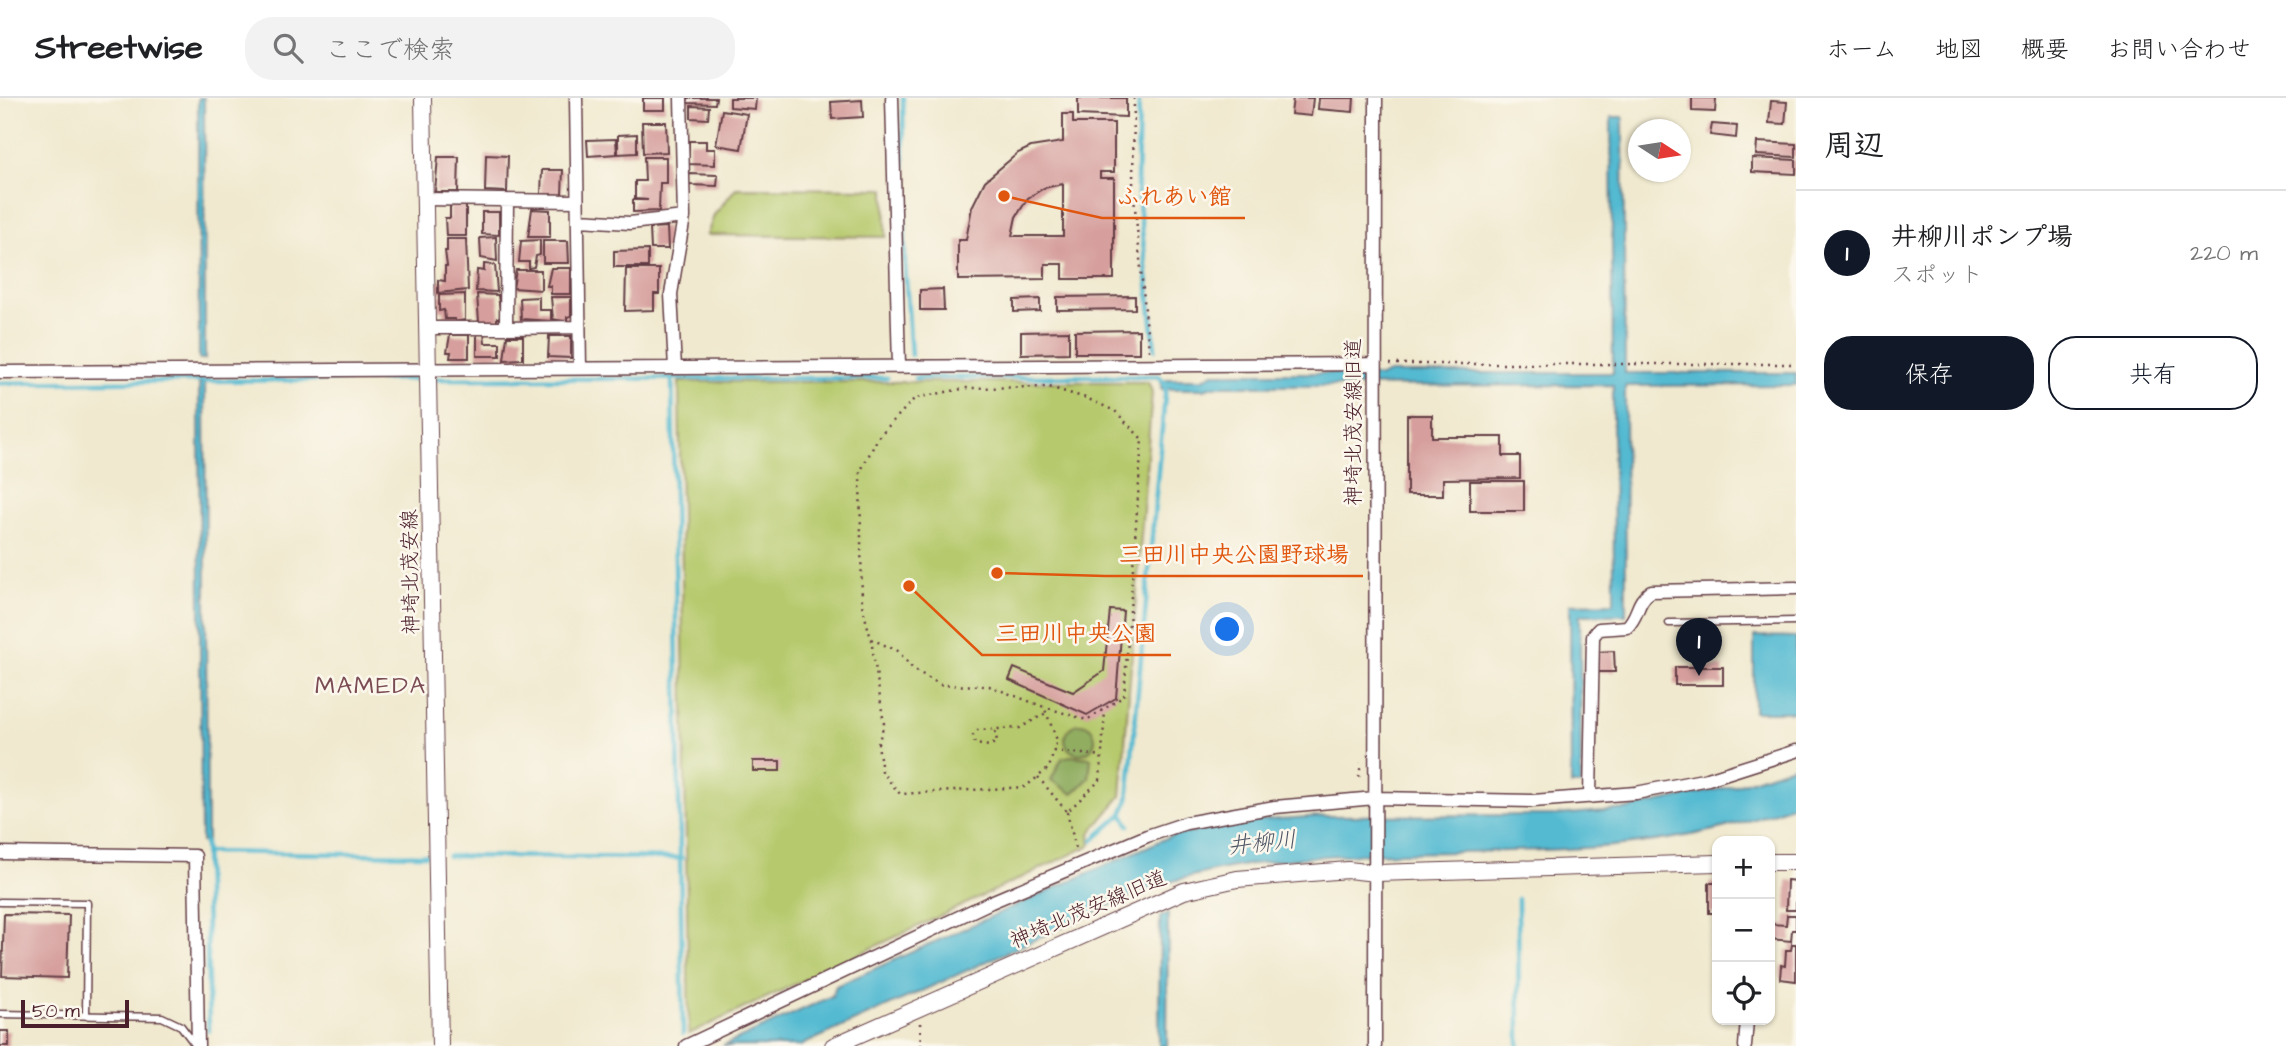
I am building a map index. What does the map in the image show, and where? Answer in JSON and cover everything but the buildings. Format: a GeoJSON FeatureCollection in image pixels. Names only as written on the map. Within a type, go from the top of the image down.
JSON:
{"type":"FeatureCollection","features":[{"type":"Feature","properties":{"kind":"main road","name":"神埼北茂安線"},"geometry":{"type":"LineString","coordinates":[[423,98],[440,1046]]}},
{"type":"Feature","properties":{"kind":"main road"},"geometry":{"type":"LineString","coordinates":[[1775,862],[1796,862]]}},
{"type":"Feature","properties":{"kind":"main road","name":"神埼北茂安線旧道"},"geometry":{"type":"LineString","coordinates":[[833,1046],[1184,891],[1237,879],[1376,867],[1712,863]]}},
{"type":"Feature","properties":{"kind":"street"},"geometry":{"type":"LineString","coordinates":[[576,98],[580,368]]}},
{"type":"Feature","properties":{"kind":"street"},"geometry":{"type":"LineString","coordinates":[[675,368],[671,294],[684,217],[681,98]]}},
{"type":"Feature","properties":{"kind":"street"},"geometry":{"type":"LineString","coordinates":[[892,98],[899,366]]}},
{"type":"Feature","properties":{"kind":"street","name":"神埼北茂安線旧道"},"geometry":{"type":"LineString","coordinates":[[1376,98],[1376,867]]}},
{"type":"Feature","properties":{"kind":"street"},"geometry":{"type":"LineString","coordinates":[[424,200],[576,201]]}},
{"type":"Feature","properties":{"kind":"street"},"geometry":{"type":"LineString","coordinates":[[506,328],[507,201]]}},
{"type":"Feature","properties":{"kind":"street"},"geometry":{"type":"LineString","coordinates":[[579,220],[630,223],[684,217]]}},
{"type":"Feature","properties":{"kind":"street"},"geometry":{"type":"LineString","coordinates":[[427,328],[578,327]]}},
{"type":"Feature","properties":{"kind":"street"},"geometry":{"type":"LineString","coordinates":[[0,372],[1150,365],[1374,375]]}},
{"type":"Feature","properties":{"kind":"street"},"geometry":{"type":"LineString","coordinates":[[1590,797],[1592,636],[1599,629],[1627,627],[1635,619],[1640,599],[1651,591],[1796,588]]}},
{"type":"Feature","properties":{"kind":"street"},"geometry":{"type":"LineString","coordinates":[[686,1046],[991,902],[1186,822],[1275,807],[1533,801],[1590,797],[1708,779],[1796,751]]}},
{"type":"Feature","properties":{"kind":"street"},"geometry":{"type":"LineString","coordinates":[[0,853],[195,856],[197,1046]]}},
{"type":"Feature","properties":{"kind":"street"},"geometry":{"type":"LineString","coordinates":[[1375,1046],[1376,867]]}},
{"type":"Feature","properties":{"kind":"street"},"geometry":{"type":"LineString","coordinates":[[1745,1046],[1747,1025]]}},
{"type":"Feature","properties":{"kind":"lane"},"geometry":{"type":"LineString","coordinates":[[1668,623],[1796,621]]}},
{"type":"Feature","properties":{"kind":"lane"},"geometry":{"type":"LineString","coordinates":[[0,902],[87,904],[86,1016]]}},
{"type":"Feature","properties":{"kind":"lane"},"geometry":{"type":"LineString","coordinates":[[0,1014],[162,1017],[181,1027],[197,1046]]}},
{"type":"Feature","properties":{"kind":"path"},"geometry":{"type":"LineString","coordinates":[[1134,98],[1133,187],[1150,365]]}},
{"type":"Feature","properties":{"kind":"path"},"geometry":{"type":"LineString","coordinates":[[1374,375],[1609,366],[1796,364]]}},
{"type":"Feature","properties":{"kind":"path"},"geometry":{"type":"LineString","coordinates":[[871,639],[898,651],[913,669],[941,685],[989,686],[1087,720],[1105,711],[1124,696],[1142,439],[1115,411],[1086,398],[1049,387],[967,388],[915,398],[879,436],[860,472],[862,605],[871,639],[884,724],[878,744],[882,772],[900,794],[1025,787],[1049,768],[1057,740],[1044,707]]}},
{"type":"Feature","properties":{"kind":"path"},"geometry":{"type":"LineString","coordinates":[[1067,812],[1100,780],[1105,711]]}},
{"type":"Feature","properties":{"kind":"path"},"geometry":{"type":"LineString","coordinates":[[995,731],[997,740],[990,746],[975,744],[973,736],[977,730],[986,727],[995,731],[1020,728],[1046,713]]}},
{"type":"Feature","properties":{"kind":"path"},"geometry":{"type":"LineString","coordinates":[[1054,751],[1102,756]]}},
{"type":"Feature","properties":{"kind":"path"},"geometry":{"type":"LineString","coordinates":[[1038,777],[1067,812],[1079,864]]}},
{"type":"Feature","properties":{"kind":"path"},"geometry":{"type":"LineString","coordinates":[[920,1006],[920,1046]]}},
{"type":"Feature","properties":{"kind":"green space"},"geometry":{"type":"Polygon","coordinates":[[[736,188],[885,189],[886,237],[707,235],[714,215],[736,188]]]}},
{"type":"Feature","properties":{"kind":"green space"},"geometry":{"type":"Polygon","coordinates":[[[679,382],[1148,382],[1152,392],[1121,796],[1090,833],[1091,845],[689,1034],[679,382]]]}},
{"type":"Feature","properties":{"kind":"green space"},"geometry":{"type":"Polygon","coordinates":[[[1080,724],[1091,728],[1095,739],[1091,750],[1080,754],[1069,750],[1065,739],[1069,728],[1080,724]]]}},
{"type":"Feature","properties":{"kind":"green space"},"geometry":{"type":"Polygon","coordinates":[[[1062,758],[1091,758],[1089,778],[1073,794],[1051,780],[1062,758]]]}},
{"type":"Feature","properties":{"kind":"water"},"geometry":{"type":"Polygon","coordinates":[[[198,98],[204,98],[205,359],[199,359],[198,98]]]}},
{"type":"Feature","properties":{"kind":"water"},"geometry":{"type":"Polygon","coordinates":[[[1611,117],[1623,117],[1625,373],[1796,373],[1796,385],[1625,386],[1626,615],[1580,615],[1581,785],[1571,785],[1570,604],[1614,603],[1613,385],[1213,386],[1204,389],[1161,389],[1161,379],[1203,379],[1213,373],[1358,373],[1380,377],[1389,373],[1613,373],[1611,117]]]}},
{"type":"Feature","properties":{"kind":"water"},"geometry":{"type":"Polygon","coordinates":[[[199,383],[205,383],[207,842],[201,842],[199,383]]]}},
{"type":"Feature","properties":{"kind":"water"},"geometry":{"type":"Polygon","coordinates":[[[1754,636],[1796,637],[1796,712],[1754,712],[1754,636]]]}},
{"type":"Feature","properties":{"kind":"water","name":"井柳川"},"geometry":{"type":"Polygon","coordinates":[[[1796,765],[1796,804],[1716,830],[1635,844],[1552,850],[1385,853],[1302,858],[1220,870],[1140,892],[800,1046],[723,1046],[832,996],[836,986],[1171,836],[1250,821],[1323,816],[1557,815],[1627,809],[1734,786],[1796,765]]]}},
{"type":"Feature","properties":{"kind":"water"},"geometry":{"type":"Polygon","coordinates":[[[1168,914],[1167,1046],[1159,1046],[1160,917],[1168,914]]]}},
{"type":"Feature","properties":{"kind":"waterway"},"geometry":{"type":"LineString","coordinates":[[903,98],[905,264],[911,355]]}},
{"type":"Feature","properties":{"kind":"waterway"},"geometry":{"type":"LineString","coordinates":[[1139,98],[1137,185],[1155,349]]}},
{"type":"Feature","properties":{"kind":"waterway"},"geometry":{"type":"LineString","coordinates":[[915,378],[1159,376],[1163,381]]}},
{"type":"Feature","properties":{"kind":"waterway"},"geometry":{"type":"LineString","coordinates":[[672,378],[683,1034]]}},
{"type":"Feature","properties":{"kind":"waterway"},"geometry":{"type":"LineString","coordinates":[[437,379],[887,378]]}},
{"type":"Feature","properties":{"kind":"waterway"},"geometry":{"type":"LineString","coordinates":[[0,383],[413,379]]}},
{"type":"Feature","properties":{"kind":"waterway"},"geometry":{"type":"LineString","coordinates":[[1129,825],[1122,814],[1128,800],[1166,384]]}},
{"type":"Feature","properties":{"kind":"waterway"},"geometry":{"type":"LineString","coordinates":[[1093,840],[1122,814]]}},
{"type":"Feature","properties":{"kind":"waterway"},"geometry":{"type":"LineString","coordinates":[[205,842],[209,1031]]}},
{"type":"Feature","properties":{"kind":"waterway"},"geometry":{"type":"LineString","coordinates":[[207,852],[426,855]]}},
{"type":"Feature","properties":{"kind":"waterway"},"geometry":{"type":"LineString","coordinates":[[448,856],[682,858]]}},
{"type":"Feature","properties":{"kind":"waterway"},"geometry":{"type":"LineString","coordinates":[[1518,899],[1519,1046]]}},
{"type":"Feature","properties":{"kind":"place","name":"ふれあい館"},"geometry":{"type":"Point","coordinates":[1004,196]}},
{"type":"Feature","properties":{"kind":"place","name":"三田川中央公園野球場"},"geometry":{"type":"Point","coordinates":[997,573]}},
{"type":"Feature","properties":{"kind":"place","name":"三田川中央公園"},"geometry":{"type":"Point","coordinates":[909,586]}},
{"type":"Feature","properties":{"kind":"place","name":"井柳川ポンプ場"},"geometry":{"type":"Point","coordinates":[1699,676]}},
{"type":"Feature","properties":{"kind":"district","name":"MAMEDA"},"geometry":{"type":"Point","coordinates":[371,685]}}]}
